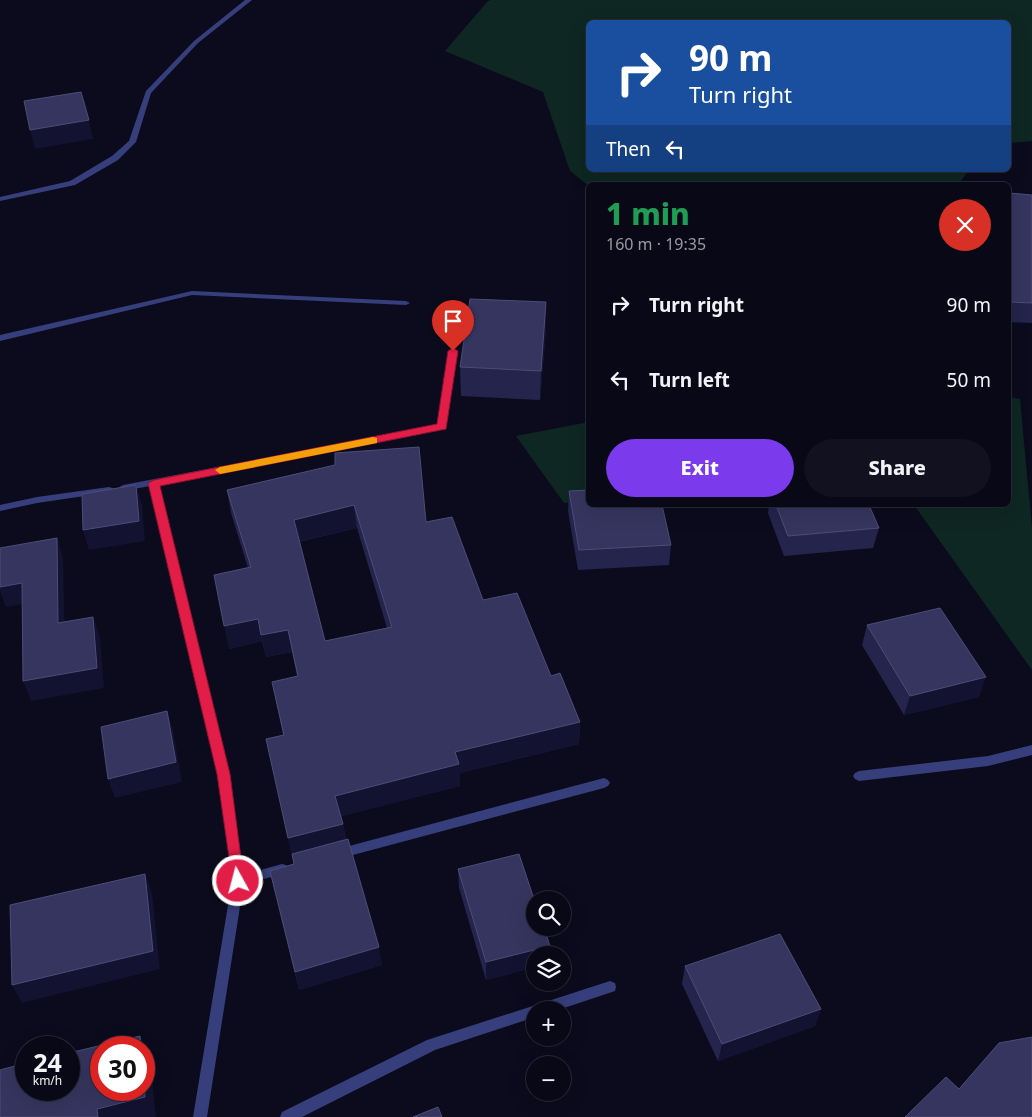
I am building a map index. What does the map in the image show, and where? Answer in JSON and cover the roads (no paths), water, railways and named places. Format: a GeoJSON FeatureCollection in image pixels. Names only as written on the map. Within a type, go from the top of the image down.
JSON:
{"type":"FeatureCollection","features":[{"type":"Feature","properties":{"kind":"street"},"geometry":{"type":"LineString","coordinates":[[0,199],[72,183],[115,158],[132,142],[148,92],[196,42],[249,0]]}},
{"type":"Feature","properties":{"kind":"street"},"geometry":{"type":"LineString","coordinates":[[0,338],[192,293],[406,303]]}},
{"type":"Feature","properties":{"kind":"street"},"geometry":{"type":"LineString","coordinates":[[0,508],[37,500],[154,483],[442,427],[453,351]]}},
{"type":"Feature","properties":{"kind":"street"},"geometry":{"type":"LineString","coordinates":[[154,483],[224,774],[238,881],[200,1117]]}},
{"type":"Feature","properties":{"kind":"street"},"geometry":{"type":"LineString","coordinates":[[859,776],[988,761],[1032,750]]}},
{"type":"Feature","properties":{"kind":"street"},"geometry":{"type":"LineString","coordinates":[[324,858],[604,783]]}},
{"type":"Feature","properties":{"kind":"street"},"geometry":{"type":"LineString","coordinates":[[238,881],[295,865]]}},
{"type":"Feature","properties":{"kind":"street"},"geometry":{"type":"LineString","coordinates":[[567,1001],[610,987]]}},
{"type":"Feature","properties":{"kind":"street"},"geometry":{"type":"LineString","coordinates":[[287,1117],[432,1045],[526,1014]]}}]}
